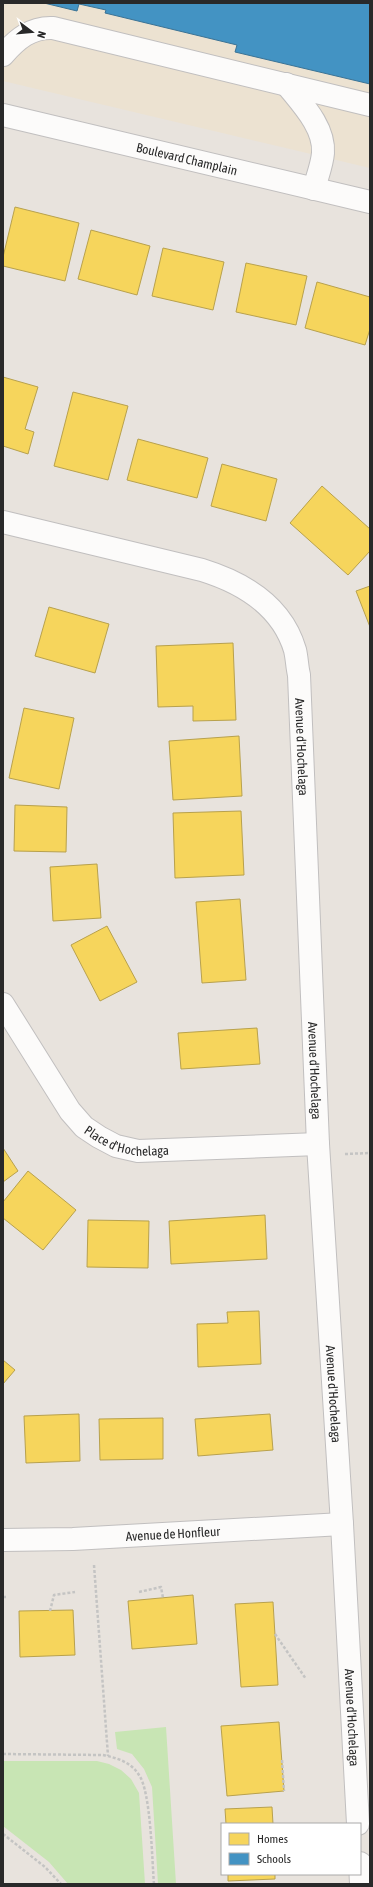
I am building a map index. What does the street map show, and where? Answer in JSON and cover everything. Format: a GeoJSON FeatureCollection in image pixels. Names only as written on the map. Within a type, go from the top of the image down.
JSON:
{"type":"FeatureCollection","features":[{"type":"Feature","properties":{"kind":"street"},"geometry":{"type":"LineString","coordinates":[[5,50],[32,30],[53,28],[370,105]]}},
{"type":"Feature","properties":{"kind":"street"},"geometry":{"type":"LineString","coordinates":[[286,84],[312,119],[319,131],[323,143],[322,161],[314,189]]}},
{"type":"Feature","properties":{"kind":"street","name":"Boulevard Champlain"},"geometry":{"type":"LineString","coordinates":[[3,115],[370,202]]}},
{"type":"Feature","properties":{"kind":"street","name":"Avenue d'Hochelaga"},"geometry":{"type":"LineString","coordinates":[[3,522],[202,570],[223,577],[242,586],[258,597],[274,613],[286,629],[295,651],[298,675],[318,1144],[342,1524],[358,1823]]}},
{"type":"Feature","properties":{"kind":"street","name":"Place d'Hochelaga"},"geometry":{"type":"LineString","coordinates":[[3,1004],[70,1111],[84,1127],[98,1137],[116,1146],[138,1151],[318,1144]]}},
{"type":"Feature","properties":{"kind":"street","name":"Avenue de Honfleur"},"geometry":{"type":"LineString","coordinates":[[3,1540],[73,1539],[342,1524]]}},
{"type":"Feature","properties":{"kind":"path"},"geometry":{"type":"LineString","coordinates":[[344,1154],[370,1153]]}},
{"type":"Feature","properties":{"kind":"path"},"geometry":{"type":"LineString","coordinates":[[94,1557],[108,1756]]}},
{"type":"Feature","properties":{"kind":"path"},"geometry":{"type":"LineString","coordinates":[[139,1592],[161,1587],[163,1598]]}},
{"type":"Feature","properties":{"kind":"path"},"geometry":{"type":"LineString","coordinates":[[50,1611],[54,1595],[75,1592]]}},
{"type":"Feature","properties":{"kind":"path"},"geometry":{"type":"LineString","coordinates":[[275,1634],[306,1679]]}},
{"type":"Feature","properties":{"kind":"path"},"geometry":{"type":"LineString","coordinates":[[3,1754],[108,1756],[117,1758],[130,1766],[140,1775],[145,1791],[154,1884]]}},
{"type":"Feature","properties":{"kind":"path"},"geometry":{"type":"LineString","coordinates":[[282,1760],[284,1791]]}},
{"type":"Feature","properties":{"kind":"path"},"geometry":{"type":"LineString","coordinates":[[3,1834],[45,1867],[61,1884]]}},
{"type":"Feature","properties":{"kind":"shaded area"},"geometry":{"type":"Polygon","coordinates":[[[3,3],[370,3],[370,168],[3,81],[3,3]]]}},
{"type":"Feature","properties":{"kind":"green space"},"geometry":{"type":"Polygon","coordinates":[[[166,1727],[176,1884],[158,1884],[152,1787],[144,1769],[132,1754],[117,1749],[115,1732],[166,1727]]]}},
{"type":"Feature","properties":{"kind":"green space"},"geometry":{"type":"Polygon","coordinates":[[[3,1761],[97,1761],[109,1764],[121,1770],[131,1779],[139,1793],[145,1884],[68,1884],[49,1862],[3,1826],[3,1761]]]}},
{"type":"Feature","properties":{"kind":"building: Homes"},"geometry":{"type":"Polygon","coordinates":[[[15,207],[79,223],[65,281],[3,266],[3,257],[15,207]]]}},
{"type":"Feature","properties":{"kind":"building: Homes"},"geometry":{"type":"Polygon","coordinates":[[[91,230],[150,246],[137,295],[78,279],[91,230]]]}},
{"type":"Feature","properties":{"kind":"building: Homes"},"geometry":{"type":"Polygon","coordinates":[[[163,248],[224,262],[213,310],[152,296],[163,248]]]}},
{"type":"Feature","properties":{"kind":"building: Homes"},"geometry":{"type":"Polygon","coordinates":[[[246,263],[307,276],[296,325],[236,312],[246,263]]]}},
{"type":"Feature","properties":{"kind":"building: Homes"},"geometry":{"type":"Polygon","coordinates":[[[317,282],[370,297],[370,329],[365,345],[305,328],[317,282]]]}},
{"type":"Feature","properties":{"kind":"building: Homes"},"geometry":{"type":"Polygon","coordinates":[[[3,377],[38,387],[25,429],[34,432],[28,454],[3,446],[3,377]]]}},
{"type":"Feature","properties":{"kind":"building: Homes"},"geometry":{"type":"Polygon","coordinates":[[[73,392],[128,406],[108,480],[54,466],[73,392]]]}},
{"type":"Feature","properties":{"kind":"building: Homes"},"geometry":{"type":"Polygon","coordinates":[[[138,439],[208,458],[197,498],[127,480],[138,439]]]}},
{"type":"Feature","properties":{"kind":"building: Homes"},"geometry":{"type":"Polygon","coordinates":[[[222,464],[277,479],[266,521],[211,506],[222,464]]]}},
{"type":"Feature","properties":{"kind":"building: Homes"},"geometry":{"type":"Polygon","coordinates":[[[322,486],[370,529],[370,551],[348,575],[290,523],[322,486]]]}},
{"type":"Feature","properties":{"kind":"building: Homes"},"geometry":{"type":"Polygon","coordinates":[[[370,586],[370,627],[356,591],[370,586]]]}},
{"type":"Feature","properties":{"kind":"building: Homes"},"geometry":{"type":"Polygon","coordinates":[[[49,607],[109,624],[95,673],[35,656],[49,607]]]}},
{"type":"Feature","properties":{"kind":"building: Homes"},"geometry":{"type":"Polygon","coordinates":[[[233,643],[236,720],[193,721],[193,706],[158,707],[156,646],[233,643]]]}},
{"type":"Feature","properties":{"kind":"building: Homes"},"geometry":{"type":"Polygon","coordinates":[[[24,708],[74,718],[59,789],[9,778],[24,708]]]}},
{"type":"Feature","properties":{"kind":"building: Homes"},"geometry":{"type":"Polygon","coordinates":[[[239,736],[242,796],[173,800],[169,741],[239,736]]]}},
{"type":"Feature","properties":{"kind":"building: Homes"},"geometry":{"type":"Polygon","coordinates":[[[15,805],[67,807],[66,852],[14,851],[15,805]]]}},
{"type":"Feature","properties":{"kind":"building: Homes"},"geometry":{"type":"Polygon","coordinates":[[[241,811],[244,875],[175,878],[173,813],[241,811]]]}},
{"type":"Feature","properties":{"kind":"building: Homes"},"geometry":{"type":"Polygon","coordinates":[[[97,864],[101,918],[53,921],[50,867],[97,864]]]}},
{"type":"Feature","properties":{"kind":"building: Homes"},"geometry":{"type":"Polygon","coordinates":[[[240,899],[246,980],[202,983],[196,902],[240,899]]]}},
{"type":"Feature","properties":{"kind":"building: Homes"},"geometry":{"type":"Polygon","coordinates":[[[107,926],[137,982],[100,1001],[71,945],[107,926]]]}},
{"type":"Feature","properties":{"kind":"building: Homes"},"geometry":{"type":"Polygon","coordinates":[[[257,1028],[260,1064],[181,1069],[178,1033],[257,1028]]]}},
{"type":"Feature","properties":{"kind":"building: Homes"},"geometry":{"type":"Polygon","coordinates":[[[3,1148],[18,1171],[3,1182],[3,1148]]]}},
{"type":"Feature","properties":{"kind":"building: Homes"},"geometry":{"type":"Polygon","coordinates":[[[28,1171],[76,1210],[43,1250],[3,1218],[3,1202],[28,1171]]]}},
{"type":"Feature","properties":{"kind":"building: Homes"},"geometry":{"type":"Polygon","coordinates":[[[265,1215],[267,1259],[171,1264],[169,1221],[265,1215]]]}},
{"type":"Feature","properties":{"kind":"building: Homes"},"geometry":{"type":"Polygon","coordinates":[[[88,1220],[149,1221],[148,1268],[87,1267],[88,1220]]]}},
{"type":"Feature","properties":{"kind":"building: Homes"},"geometry":{"type":"Polygon","coordinates":[[[259,1311],[261,1364],[198,1367],[197,1324],[228,1323],[227,1312],[259,1311]]]}},
{"type":"Feature","properties":{"kind":"building: Homes"},"geometry":{"type":"Polygon","coordinates":[[[3,1360],[15,1370],[3,1384],[3,1360]]]}},
{"type":"Feature","properties":{"kind":"building: Homes"},"geometry":{"type":"Polygon","coordinates":[[[79,1414],[80,1461],[26,1463],[24,1416],[79,1414]]]}},
{"type":"Feature","properties":{"kind":"building: Homes"},"geometry":{"type":"Polygon","coordinates":[[[270,1414],[273,1450],[198,1456],[195,1419],[270,1414]]]}},
{"type":"Feature","properties":{"kind":"building: Homes"},"geometry":{"type":"Polygon","coordinates":[[[163,1418],[163,1459],[100,1460],[99,1419],[163,1418]]]}},
{"type":"Feature","properties":{"kind":"building: Homes"},"geometry":{"type":"Polygon","coordinates":[[[193,1595],[197,1644],[132,1649],[128,1601],[193,1595]]]}},
{"type":"Feature","properties":{"kind":"building: Homes"},"geometry":{"type":"Polygon","coordinates":[[[273,1602],[278,1685],[241,1687],[235,1604],[273,1602]]]}},
{"type":"Feature","properties":{"kind":"building: Homes"},"geometry":{"type":"Polygon","coordinates":[[[73,1610],[75,1655],[20,1657],[19,1611],[73,1610]]]}},
{"type":"Feature","properties":{"kind":"building: Homes"},"geometry":{"type":"Polygon","coordinates":[[[279,1722],[284,1791],[227,1796],[221,1726],[279,1722]]]}},
{"type":"Feature","properties":{"kind":"building: Homes"},"geometry":{"type":"Polygon","coordinates":[[[272,1807],[273,1823],[226,1823],[225,1809],[272,1807]]]}},
{"type":"Feature","properties":{"kind":"building: Homes"},"geometry":{"type":"Polygon","coordinates":[[[228,1875],[275,1875],[275,1879],[228,1881],[228,1875]]]}},
{"type":"Feature","properties":{"kind":"building: Schools"},"geometry":{"type":"Polygon","coordinates":[[[44,3],[370,3],[370,84],[235,52],[237,45],[105,13],[106,10],[79,4],[77,11],[44,3]]]}}]}
